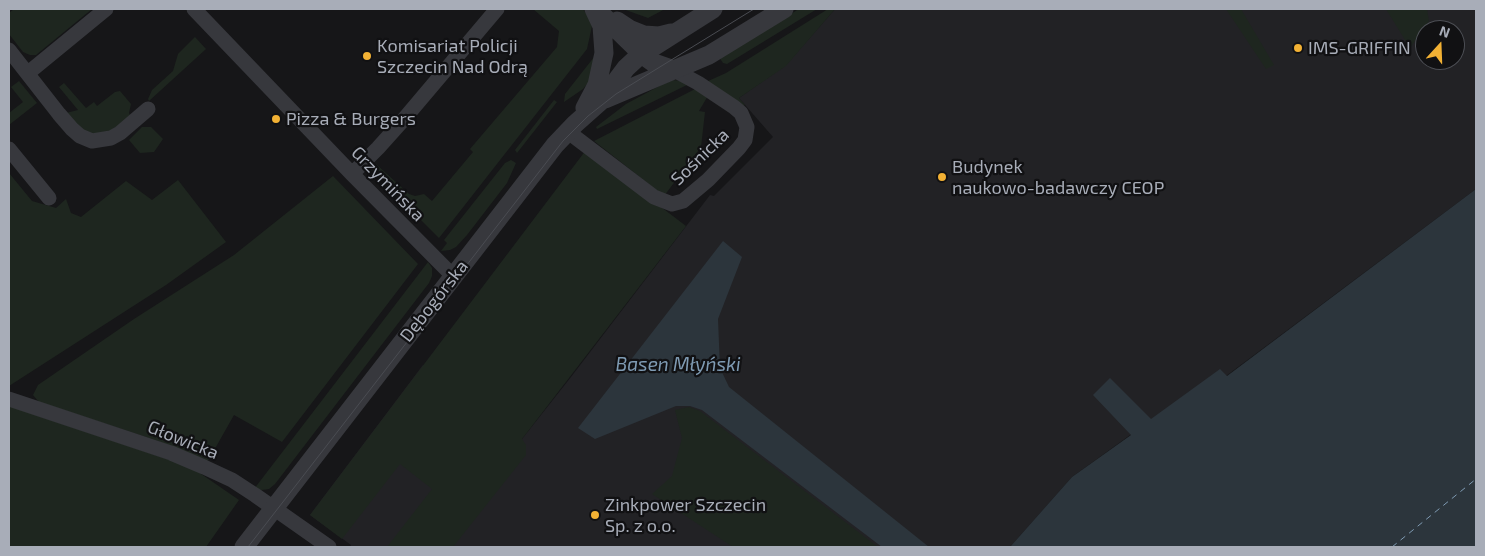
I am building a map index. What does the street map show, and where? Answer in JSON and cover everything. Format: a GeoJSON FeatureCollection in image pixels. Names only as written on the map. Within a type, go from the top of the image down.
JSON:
{"type":"FeatureCollection","features":[{"type":"Feature","properties":{"kind":"street"},"geometry":{"type":"LineString","coordinates":[[28,73],[106,9]]}},
{"type":"Feature","properties":{"kind":"street","name":"Grzymińska"},"geometry":{"type":"LineString","coordinates":[[194,9],[453,276]]}},
{"type":"Feature","properties":{"kind":"street"},"geometry":{"type":"LineString","coordinates":[[352,174],[397,127],[497,9]]}},
{"type":"Feature","properties":{"kind":"street"},"geometry":{"type":"LineString","coordinates":[[595,9],[642,54],[654,62],[674,70]]}},
{"type":"Feature","properties":{"kind":"street"},"geometry":{"type":"LineString","coordinates":[[568,131],[591,98],[603,63],[604,32],[595,9]]}},
{"type":"Feature","properties":{"kind":"street"},"geometry":{"type":"LineString","coordinates":[[602,9],[629,29],[637,38],[642,54]]}},
{"type":"Feature","properties":{"kind":"street","name":"Dębogórska"},"geometry":{"type":"LineString","coordinates":[[609,97],[626,68],[642,54],[713,9]]}},
{"type":"Feature","properties":{"kind":"street","name":"Dębogórska"},"geometry":{"type":"LineString","coordinates":[[244,547],[550,151],[568,131],[609,97],[716,51],[784,9]]}},
{"type":"Feature","properties":{"kind":"street"},"geometry":{"type":"LineString","coordinates":[[629,29],[640,34],[654,36],[679,30]]}},
{"type":"Feature","properties":{"kind":"street"},"geometry":{"type":"LineString","coordinates":[[9,50],[72,129],[80,136],[92,141],[111,138],[120,133],[148,109]]}},
{"type":"Feature","properties":{"kind":"street","name":"Sośnicka"},"geometry":{"type":"LineString","coordinates":[[568,131],[654,197],[672,204],[683,201],[708,180],[739,148],[745,140],[747,127],[741,114],[734,107],[698,82],[674,70]]}},
{"type":"Feature","properties":{"kind":"street"},"geometry":{"type":"LineString","coordinates":[[9,149],[49,198]]}},
{"type":"Feature","properties":{"kind":"street","name":"Głowicka"},"geometry":{"type":"LineString","coordinates":[[9,399],[171,453],[232,480],[329,547]]}},
{"type":"Feature","properties":{"kind":"shaded area"},"geometry":{"type":"Polygon","coordinates":[[[14,9],[92,9],[36,55],[30,55],[23,52],[9,34],[9,13],[14,9]]]}},
{"type":"Feature","properties":{"kind":"shaded area"},"geometry":{"type":"Polygon","coordinates":[[[533,9],[583,9],[592,26],[587,49],[439,238],[368,167],[376,164],[409,194],[415,196],[424,194],[432,201],[473,152],[470,149],[557,47],[559,31],[533,9]]]}},
{"type":"Feature","properties":{"kind":"shaded area"},"geometry":{"type":"Polygon","coordinates":[[[623,9],[665,9],[648,18],[623,9]]]}},
{"type":"Feature","properties":{"kind":"shaded area"},"geometry":{"type":"Polygon","coordinates":[[[799,9],[817,9],[727,64],[723,63],[719,57],[799,9]]]}},
{"type":"Feature","properties":{"kind":"shaded area"},"geometry":{"type":"Polygon","coordinates":[[[828,9],[835,9],[786,66],[739,98],[745,105],[741,108],[706,82],[726,73],[828,9]]]}},
{"type":"Feature","properties":{"kind":"shaded area"},"geometry":{"type":"Polygon","coordinates":[[[835,9],[1476,9],[1476,189],[1226,376],[1220,370],[1072,477],[1010,547],[350,547],[351,545],[310,515],[423,365],[522,439],[710,195],[714,196],[773,137],[739,98],[786,65],[835,9]]]}},
{"type":"Feature","properties":{"kind":"shaded area"},"geometry":{"type":"Polygon","coordinates":[[[1226,9],[1241,9],[1274,65],[1266,69],[1226,9]]]}},
{"type":"Feature","properties":{"kind":"shaded area"},"geometry":{"type":"Polygon","coordinates":[[[1386,9],[1427,9],[1429,20],[1415,20],[1415,41],[1410,48],[1386,9]]]}},
{"type":"Feature","properties":{"kind":"shaded area"},"geometry":{"type":"Polygon","coordinates":[[[195,37],[206,49],[149,101],[152,90],[173,71],[178,54],[195,37]]]}},
{"type":"Feature","properties":{"kind":"shaded area"},"geometry":{"type":"Polygon","coordinates":[[[598,52],[590,81],[583,89],[564,102],[565,94],[598,52]]]}},
{"type":"Feature","properties":{"kind":"shaded area"},"geometry":{"type":"Polygon","coordinates":[[[673,80],[689,84],[597,129],[596,127],[626,104],[673,80]]]}},
{"type":"Feature","properties":{"kind":"shaded area"},"geometry":{"type":"Polygon","coordinates":[[[19,81],[37,103],[9,125],[9,113],[23,102],[11,87],[19,81]]]}},
{"type":"Feature","properties":{"kind":"shaded area"},"geometry":{"type":"Polygon","coordinates":[[[64,83],[86,108],[94,102],[97,106],[115,92],[120,91],[131,104],[129,113],[131,117],[106,134],[89,133],[81,129],[66,113],[78,110],[59,87],[64,83]]]}},
{"type":"Feature","properties":{"kind":"shaded area"},"geometry":{"type":"Polygon","coordinates":[[[697,88],[709,94],[699,111],[705,112],[701,147],[664,196],[594,141],[697,88]]]}},
{"type":"Feature","properties":{"kind":"shaded area"},"geometry":{"type":"Polygon","coordinates":[[[554,100],[557,102],[517,153],[515,150],[554,100]]]}},
{"type":"Feature","properties":{"kind":"shaded area"},"geometry":{"type":"Polygon","coordinates":[[[142,127],[151,127],[163,139],[154,152],[140,153],[129,140],[142,127]]]}},
{"type":"Feature","properties":{"kind":"shaded area"},"geometry":{"type":"Polygon","coordinates":[[[586,150],[686,226],[522,439],[526,445],[526,455],[453,547],[387,547],[432,489],[400,464],[342,539],[310,515],[586,150]]]}},
{"type":"Feature","properties":{"kind":"shaded area"},"geometry":{"type":"Polygon","coordinates":[[[511,160],[516,163],[507,183],[467,235],[456,247],[441,251],[447,243],[444,240],[505,163],[511,160]]]}},
{"type":"Feature","properties":{"kind":"shaded area"},"geometry":{"type":"Polygon","coordinates":[[[9,173],[32,201],[56,208],[66,199],[71,213],[81,217],[126,181],[152,200],[178,180],[226,242],[166,285],[9,386],[9,173]]]}},
{"type":"Feature","properties":{"kind":"shaded area"},"geometry":{"type":"Polygon","coordinates":[[[333,176],[418,264],[282,442],[234,415],[208,461],[155,440],[39,402],[33,395],[38,385],[134,319],[234,255],[333,176]]]}},
{"type":"Feature","properties":{"kind":"shaded area"},"geometry":{"type":"Polygon","coordinates":[[[428,262],[432,268],[432,276],[429,283],[275,484],[269,489],[254,489],[428,262]]]}},
{"type":"Feature","properties":{"kind":"shaded area"},"geometry":{"type":"Polygon","coordinates":[[[9,406],[191,467],[239,500],[206,547],[9,547],[9,406]]]}},
{"type":"Feature","properties":{"kind":"shaded area"},"geometry":{"type":"Polygon","coordinates":[[[689,407],[700,411],[878,547],[733,547],[652,494],[672,476],[682,438],[675,410],[689,407]]]}},
{"type":"Feature","properties":{"kind":"water"},"geometry":{"type":"Polygon","coordinates":[[[1476,189],[1476,547],[1010,547],[1072,477],[1131,435],[1093,395],[1110,378],[1151,419],[1220,369],[1227,376],[1476,189]]]}},
{"type":"Feature","properties":{"kind":"water","name":"Basen Młyński"},"geometry":{"type":"Polygon","coordinates":[[[723,241],[742,257],[718,319],[720,368],[729,387],[929,547],[882,547],[702,410],[690,406],[676,406],[595,439],[578,428],[723,241]]]}},
{"type":"Feature","properties":{"kind":"ferry route"},"geometry":{"type":"LineString","coordinates":[[1392,547],[1476,479]]}},
{"type":"Feature","properties":{"kind":"tram line"},"geometry":{"type":"LineString","coordinates":[[248,547],[563,141],[588,116],[616,94],[754,9]]}},
{"type":"Feature","properties":{"kind":"place","name":"IMS-GRIFFIN"},"geometry":{"type":"Point","coordinates":[1298,48]}},
{"type":"Feature","properties":{"kind":"place","name":"Komisariat Policji Szczecin Nad Odrą"},"geometry":{"type":"Point","coordinates":[367,56]}},
{"type":"Feature","properties":{"kind":"place","name":"Pizza & Burgers"},"geometry":{"type":"Point","coordinates":[276,119]}},
{"type":"Feature","properties":{"kind":"place","name":"Budynek naukowo-badawczy CEOP"},"geometry":{"type":"Point","coordinates":[942,177]}},
{"type":"Feature","properties":{"kind":"place","name":"Zinkpower Szczecin Sp. z o.o."},"geometry":{"type":"Point","coordinates":[595,515]}}]}
